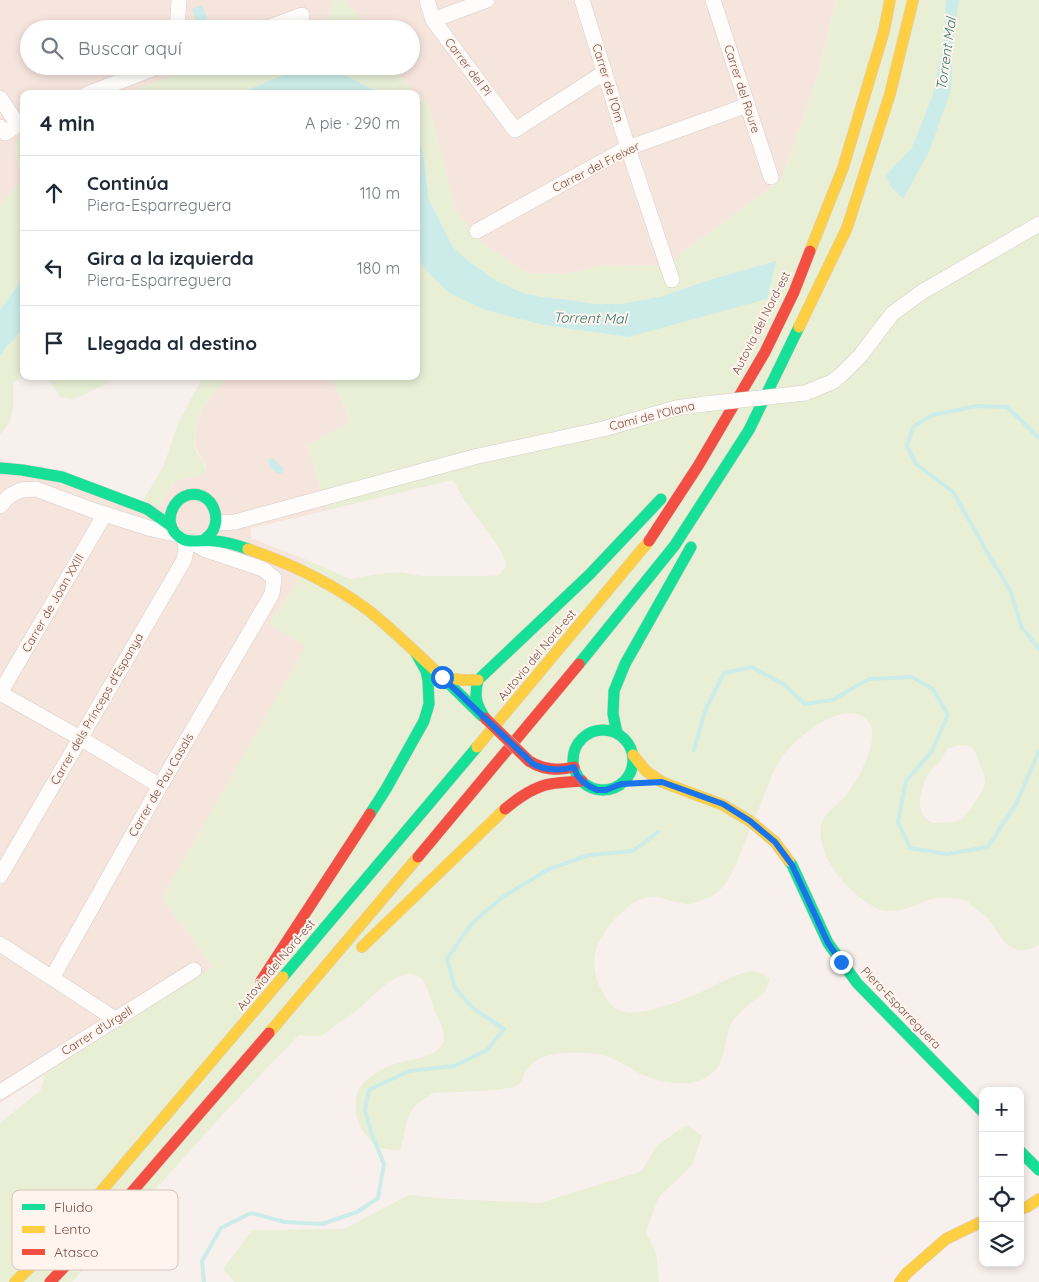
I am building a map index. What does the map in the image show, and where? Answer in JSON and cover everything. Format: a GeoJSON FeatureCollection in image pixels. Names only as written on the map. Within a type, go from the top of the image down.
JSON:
{"type":"FeatureCollection","features":[{"type":"Feature","properties":{"kind":"main road","name":"Autovia del Nord-est"},"geometry":{"type":"LineString","coordinates":[[101,1190],[213,1061],[622,574],[648,541],[698,466],[765,352],[810,254],[843,168],[884,31],[890,0]]}},
{"type":"Feature","properties":{"kind":"main road"},"geometry":{"type":"LineString","coordinates":[[710,512],[729,478],[749,430],[846,228],[890,94],[913,0]]}},
{"type":"Feature","properties":{"kind":"main road"},"geometry":{"type":"LineString","coordinates":[[134,1190],[263,1041],[570,676],[675,545],[749,430]]}},
{"type":"Feature","properties":{"kind":"main road"},"geometry":{"type":"LineString","coordinates":[[484,718],[476,703],[475,694],[478,680],[589,575],[669,491],[698,466]]}},
{"type":"Feature","properties":{"kind":"main road"},"geometry":{"type":"LineString","coordinates":[[2,470],[29,471],[62,477],[147,509],[185,536],[249,548],[299,570],[343,594],[372,614],[416,652],[529,761],[538,767],[550,769],[574,767]]}},
{"type":"Feature","properties":{"kind":"main road"},"geometry":{"type":"LineString","coordinates":[[187,495],[203,496],[212,503],[216,510],[217,524],[210,536],[185,536],[170,514],[173,506],[187,495]]}},
{"type":"Feature","properties":{"kind":"main road"},"geometry":{"type":"LineString","coordinates":[[147,509],[173,506]]}},
{"type":"Feature","properties":{"kind":"main road"},"geometry":{"type":"LineString","coordinates":[[217,524],[249,548]]}},
{"type":"Feature","properties":{"kind":"main road"},"geometry":{"type":"LineString","coordinates":[[617,733],[613,714],[614,691],[625,664],[696,537]]}},
{"type":"Feature","properties":{"kind":"main road"},"geometry":{"type":"LineString","coordinates":[[416,652],[426,671],[437,700]]}},
{"type":"Feature","properties":{"kind":"main road"},"geometry":{"type":"LineString","coordinates":[[442,677],[478,680]]}},
{"type":"Feature","properties":{"kind":"main road"},"geometry":{"type":"LineString","coordinates":[[213,1061],[252,996],[386,788],[437,700],[458,693]]}},
{"type":"Feature","properties":{"kind":"main road"},"geometry":{"type":"LineString","coordinates":[[582,781],[574,767],[573,757],[575,748],[581,739],[589,733],[598,730],[608,730],[617,733]]}},
{"type":"Feature","properties":{"kind":"main road","name":"Piera-Esparreguera"},"geometry":{"type":"LineString","coordinates":[[617,733],[626,739],[633,755],[646,771],[662,782],[723,804],[750,821],[775,842],[792,865],[828,943],[857,983],[979,1108]]}},
{"type":"Feature","properties":{"kind":"main road"},"geometry":{"type":"LineString","coordinates":[[621,784],[629,776],[633,755]]}},
{"type":"Feature","properties":{"kind":"main road"},"geometry":{"type":"LineString","coordinates":[[351,958],[519,798],[543,785],[582,781]]}},
{"type":"Feature","properties":{"kind":"main road","name":"Piera-Esparreguera"},"geometry":{"type":"LineString","coordinates":[[582,781],[597,790],[606,790],[621,784],[662,782]]}},
{"type":"Feature","properties":{"kind":"main road"},"geometry":{"type":"LineString","coordinates":[[263,1041],[330,979]]}},
{"type":"Feature","properties":{"kind":"main road"},"geometry":{"type":"LineString","coordinates":[[1024,1154],[1039,1170]]}},
{"type":"Feature","properties":{"kind":"main road"},"geometry":{"type":"LineString","coordinates":[[1024,1208],[1039,1199]]}},
{"type":"Feature","properties":{"kind":"main road"},"geometry":{"type":"LineString","coordinates":[[900,1282],[906,1273],[946,1239],[981,1222]]}},
{"type":"Feature","properties":{"kind":"main road","name":"Autovia del Nord-est"},"geometry":{"type":"LineString","coordinates":[[15,1282],[27,1270]]}},
{"type":"Feature","properties":{"kind":"main road"},"geometry":{"type":"LineString","coordinates":[[50,1282],[61,1270]]}},
{"type":"Feature","properties":{"kind":"street"},"geometry":{"type":"LineString","coordinates":[[178,20],[179,0]]}},
{"type":"Feature","properties":{"kind":"street","name":"Carrer del Pi"},"geometry":{"type":"LineString","coordinates":[[426,0],[433,20],[515,130],[605,72]]}},
{"type":"Feature","properties":{"kind":"street"},"geometry":{"type":"LineString","coordinates":[[433,20],[487,0]]}},
{"type":"Feature","properties":{"kind":"street","name":"Carrer de l'Om"},"geometry":{"type":"LineString","coordinates":[[582,0],[672,280]]}},
{"type":"Feature","properties":{"kind":"street","name":"Carrer del Roure"},"geometry":{"type":"LineString","coordinates":[[713,0],[771,177]]}},
{"type":"Feature","properties":{"kind":"street"},"geometry":{"type":"LineString","coordinates":[[288,20],[302,15]]}},
{"type":"Feature","properties":{"kind":"street"},"geometry":{"type":"LineString","coordinates":[[97,90],[137,75]]}},
{"type":"Feature","properties":{"kind":"street"},"geometry":{"type":"LineString","coordinates":[[0,98],[20,122]]}},
{"type":"Feature","properties":{"kind":"street","name":"Carrer del Freixer"},"geometry":{"type":"LineString","coordinates":[[477,231],[628,148],[748,105]]}},
{"type":"Feature","properties":{"kind":"street"},"geometry":{"type":"LineString","coordinates":[[2,132],[20,123]]}},
{"type":"Feature","properties":{"kind":"street","name":"Camí de l'Olana"},"geometry":{"type":"LineString","coordinates":[[217,524],[235,522],[474,457],[602,429],[676,408],[805,393],[827,385],[841,376],[860,356],[892,314],[914,298],[1039,224]]}},
{"type":"Feature","properties":{"kind":"street"},"geometry":{"type":"LineString","coordinates":[[5,501],[21,490],[36,488],[152,530],[185,536]]}},
{"type":"Feature","properties":{"kind":"street","name":"Carrer de Joan XXIII"},"geometry":{"type":"LineString","coordinates":[[0,693],[106,514]]}},
{"type":"Feature","properties":{"kind":"street","name":"Carrer de Pau Casals"},"geometry":{"type":"LineString","coordinates":[[52,978],[160,786],[272,594],[274,578],[263,569],[206,550],[185,536]]}},
{"type":"Feature","properties":{"kind":"street","name":"Carrer dels Princeps d'Espanya"},"geometry":{"type":"LineString","coordinates":[[0,876],[184,560],[186,550],[185,536]]}},
{"type":"Feature","properties":{"kind":"street"},"geometry":{"type":"LineString","coordinates":[[0,693],[160,786]]}},
{"type":"Feature","properties":{"kind":"street"},"geometry":{"type":"LineString","coordinates":[[0,944],[115,1019]]}},
{"type":"Feature","properties":{"kind":"street","name":"Carrer d'Urgell"},"geometry":{"type":"LineString","coordinates":[[0,1092],[194,970]]}},
{"type":"Feature","properties":{"kind":"shaded area"},"geometry":{"type":"Polygon","coordinates":[[[0,0],[333,0],[327,20],[20,20],[20,75],[173,75],[136,90],[20,90],[20,140],[15,143],[20,183],[0,204],[0,0]]]}},
{"type":"Feature","properties":{"kind":"shaded area"},"geometry":{"type":"Polygon","coordinates":[[[345,0],[836,0],[817,78],[781,180],[665,265],[600,266],[566,274],[527,273],[481,242],[455,209],[429,106],[420,97],[420,90],[413,90],[398,75],[420,75],[420,20],[359,20],[358,16],[345,0]]]}},
{"type":"Feature","properties":{"kind":"shaded area"},"geometry":{"type":"Polygon","coordinates":[[[224,380],[333,380],[351,423],[307,445],[328,510],[251,528],[251,538],[307,560],[298,581],[307,646],[162,898],[213,967],[0,1103],[0,459],[159,506],[175,482],[206,472],[206,466],[195,446],[197,423],[213,392],[224,380]]]}},
{"type":"Feature","properties":{"kind":"green space"},"geometry":{"type":"Polygon","coordinates":[[[333,0],[345,0],[358,16],[359,20],[327,20],[333,0]]]}},
{"type":"Feature","properties":{"kind":"green space"},"geometry":{"type":"Polygon","coordinates":[[[836,0],[946,0],[943,46],[932,97],[912,148],[885,176],[902,199],[953,43],[959,0],[1039,0],[1039,945],[1029,949],[1014,949],[1008,945],[986,917],[968,902],[962,900],[937,898],[905,909],[885,911],[867,902],[844,883],[824,852],[820,835],[821,826],[825,816],[844,798],[863,768],[871,745],[872,734],[870,725],[865,718],[855,714],[834,716],[802,736],[781,758],[773,773],[734,869],[722,888],[712,896],[690,904],[658,897],[638,900],[619,915],[599,942],[594,961],[598,982],[612,1005],[625,1012],[644,1011],[668,1005],[746,972],[759,972],[770,979],[764,993],[743,1009],[731,1024],[720,1063],[710,1075],[692,1083],[672,1083],[643,1075],[606,1056],[578,1053],[549,1055],[542,1057],[533,1064],[525,1072],[517,1085],[502,1089],[434,1093],[430,1095],[412,1110],[408,1118],[400,1150],[383,1149],[372,1142],[364,1133],[357,1119],[356,1096],[359,1090],[363,1083],[377,1072],[398,1063],[428,1055],[440,1048],[444,1039],[442,1027],[424,983],[419,977],[412,974],[404,975],[388,983],[356,1012],[324,1034],[320,1036],[299,1035],[225,1112],[155,1190],[12,1190],[12,1270],[83,1270],[72,1282],[0,1282],[0,1123],[40,1091],[44,1075],[213,967],[162,898],[306,646],[269,624],[298,581],[307,560],[350,579],[399,572],[422,576],[489,576],[499,575],[506,566],[498,546],[463,498],[453,480],[328,510],[307,445],[351,422],[333,380],[420,380],[420,262],[433,278],[544,325],[628,337],[775,262],[709,280],[663,296],[621,304],[595,304],[548,298],[523,293],[495,280],[467,260],[453,247],[429,198],[420,144],[420,97],[429,106],[455,209],[481,242],[527,273],[566,274],[600,266],[665,265],[781,180],[817,78],[836,0]],[[962,745],[948,748],[938,764],[932,768],[924,783],[920,798],[922,813],[926,819],[933,823],[955,822],[962,819],[971,808],[983,790],[985,783],[984,775],[974,749],[962,745]]]}},
{"type":"Feature","properties":{"kind":"green space"},"geometry":{"type":"Polygon","coordinates":[[[173,75],[283,75],[248,90],[136,90],[173,75]]]}},
{"type":"Feature","properties":{"kind":"green space"},"geometry":{"type":"Polygon","coordinates":[[[345,75],[398,75],[413,90],[374,90],[345,75]]]}},
{"type":"Feature","properties":{"kind":"green space"},"geometry":{"type":"Polygon","coordinates":[[[20,139],[20,175],[15,142],[20,139]]]}},
{"type":"Feature","properties":{"kind":"green space"},"geometry":{"type":"Polygon","coordinates":[[[20,183],[20,282],[0,310],[0,204],[20,183]]]}},
{"type":"Feature","properties":{"kind":"green space"},"geometry":{"type":"Polygon","coordinates":[[[20,332],[20,377],[13,383],[13,404],[9,423],[0,434],[0,356],[20,332]]]}},
{"type":"Feature","properties":{"kind":"green space"},"geometry":{"type":"Polygon","coordinates":[[[49,380],[113,380],[72,399],[60,397],[49,380]]]}},
{"type":"Feature","properties":{"kind":"green space"},"geometry":{"type":"Polygon","coordinates":[[[201,380],[225,380],[207,401],[200,415],[195,438],[195,448],[207,472],[200,476],[177,481],[170,488],[160,507],[143,501],[163,467],[178,424],[201,380]]]}},
{"type":"Feature","properties":{"kind":"green space"},"geometry":{"type":"Polygon","coordinates":[[[687,1125],[702,1136],[693,1164],[658,1198],[646,1232],[656,1253],[659,1282],[234,1282],[223,1269],[252,1230],[345,1229],[408,1195],[540,1203],[642,1171],[657,1145],[687,1125]]]}},
{"type":"Feature","properties":{"kind":"water","name":"Torrent Mal"},"geometry":{"type":"Polygon","coordinates":[[[946,0],[959,0],[953,43],[951,90],[929,152],[903,199],[892,188],[885,176],[912,148],[932,97],[943,46],[946,0]]]}},
{"type":"Feature","properties":{"kind":"water"},"geometry":{"type":"Polygon","coordinates":[[[202,5],[208,20],[196,20],[192,9],[202,5]]]}},
{"type":"Feature","properties":{"kind":"water"},"geometry":{"type":"Polygon","coordinates":[[[283,75],[345,75],[374,90],[248,90],[283,75]]]}},
{"type":"Feature","properties":{"kind":"water","name":"Torrent Mal"},"geometry":{"type":"Polygon","coordinates":[[[420,144],[423,153],[429,199],[453,247],[467,260],[495,280],[523,293],[595,304],[621,304],[663,296],[709,280],[776,261],[767,299],[628,337],[544,325],[485,310],[450,293],[433,278],[420,262],[420,144]]]}},
{"type":"Feature","properties":{"kind":"water"},"geometry":{"type":"Polygon","coordinates":[[[20,282],[20,332],[0,356],[0,310],[20,282]]]}},
{"type":"Feature","properties":{"kind":"water"},"geometry":{"type":"Polygon","coordinates":[[[272,458],[283,468],[283,472],[279,474],[272,469],[268,460],[272,458]]]}},
{"type":"Feature","properties":{"kind":"waterway"},"geometry":{"type":"LineString","coordinates":[[1039,438],[1007,407],[977,406],[932,415],[913,427],[907,446],[916,464],[953,492],[1010,590],[1022,628],[1039,649]]}},
{"type":"Feature","properties":{"kind":"waterway"},"geometry":{"type":"LineString","coordinates":[[694,750],[705,711],[724,673],[752,667],[783,684],[805,704],[832,700],[869,679],[912,677],[933,689],[948,715],[932,751],[906,781],[898,822],[910,848],[947,854],[988,847],[1017,802],[1039,751]]}},
{"type":"Feature","properties":{"kind":"waterway"},"geometry":{"type":"LineString","coordinates":[[204,1282],[202,1261],[221,1228],[251,1213],[285,1222],[322,1224],[357,1212],[378,1198],[384,1164],[371,1132],[365,1110],[369,1090],[409,1071],[454,1066],[487,1050],[504,1029],[473,1008],[455,988],[447,959],[472,923],[503,897],[547,870],[589,855],[633,851],[658,832]]}},
{"type":"Feature","properties":{"kind":"traffic: fast"},"geometry":{"type":"LineString","coordinates":[[579,664],[675,545],[749,430],[799,327]]}},
{"type":"Feature","properties":{"kind":"traffic: fast"},"geometry":{"type":"LineString","coordinates":[[0,468],[62,477],[147,509],[171,526]]}},
{"type":"Feature","properties":{"kind":"traffic: fast"},"geometry":{"type":"LineString","coordinates":[[204,540],[211,533],[216,522],[213,507],[202,496],[193,494],[185,496],[178,501],[171,515],[171,524],[174,531],[181,538],[188,541],[223,542],[248,549]]}},
{"type":"Feature","properties":{"kind":"traffic: fast"},"geometry":{"type":"LineString","coordinates":[[485,718],[477,700],[478,680],[589,575],[661,499]]}},
{"type":"Feature","properties":{"kind":"traffic: fast"},"geometry":{"type":"LineString","coordinates":[[617,733],[613,714],[614,691],[625,664],[691,547]]}},
{"type":"Feature","properties":{"kind":"traffic: fast"},"geometry":{"type":"LineString","coordinates":[[370,814],[424,721],[429,704],[426,671],[416,653]]}},
{"type":"Feature","properties":{"kind":"traffic: fast"},"geometry":{"type":"LineString","coordinates":[[437,672],[482,716]]}},
{"type":"Feature","properties":{"kind":"traffic: fast"},"geometry":{"type":"LineString","coordinates":[[603,730],[620,735],[628,743],[633,760],[628,777],[620,785],[603,790],[586,785],[578,777],[573,760],[578,743],[586,735],[603,730]]}},
{"type":"Feature","properties":{"kind":"traffic: fast"},"geometry":{"type":"LineString","coordinates":[[283,977],[477,747]]}},
{"type":"Feature","properties":{"kind":"traffic: fast"},"geometry":{"type":"LineString","coordinates":[[789,861],[828,943],[857,983],[979,1108]]}},
{"type":"Feature","properties":{"kind":"traffic: fast"},"geometry":{"type":"LineString","coordinates":[[1024,1155],[1039,1170]]}},
{"type":"Feature","properties":{"kind":"traffic: slow"},"geometry":{"type":"LineString","coordinates":[[810,251],[843,168],[884,31],[890,0]]}},
{"type":"Feature","properties":{"kind":"traffic: slow"},"geometry":{"type":"LineString","coordinates":[[799,327],[847,228],[890,94],[913,0]]}},
{"type":"Feature","properties":{"kind":"traffic: slow"},"geometry":{"type":"LineString","coordinates":[[477,747],[649,541]]}},
{"type":"Feature","properties":{"kind":"traffic: slow"},"geometry":{"type":"LineString","coordinates":[[248,549],[310,575],[354,600],[386,625],[437,672]]}},
{"type":"Feature","properties":{"kind":"traffic: slow"},"geometry":{"type":"LineString","coordinates":[[442,677],[478,680]]}},
{"type":"Feature","properties":{"kind":"traffic: slow"},"geometry":{"type":"LineString","coordinates":[[633,755],[646,771],[662,782],[723,805],[750,821],[775,842],[789,861]]}},
{"type":"Feature","properties":{"kind":"traffic: slow"},"geometry":{"type":"LineString","coordinates":[[362,947],[505,809]]}},
{"type":"Feature","properties":{"kind":"traffic: slow"},"geometry":{"type":"LineString","coordinates":[[269,1033],[418,857]]}},
{"type":"Feature","properties":{"kind":"traffic: slow"},"geometry":{"type":"LineString","coordinates":[[102,1190],[283,977]]}},
{"type":"Feature","properties":{"kind":"traffic: slow"},"geometry":{"type":"LineString","coordinates":[[1024,1208],[1039,1199]]}},
{"type":"Feature","properties":{"kind":"traffic: slow"},"geometry":{"type":"LineString","coordinates":[[900,1282],[907,1273],[946,1239],[981,1222]]}},
{"type":"Feature","properties":{"kind":"traffic: slow"},"geometry":{"type":"LineString","coordinates":[[15,1282],[27,1270]]}},
{"type":"Feature","properties":{"kind":"traffic: jam"},"geometry":{"type":"LineString","coordinates":[[649,541],[698,466],[765,352],[794,292],[810,251]]}},
{"type":"Feature","properties":{"kind":"traffic: jam"},"geometry":{"type":"LineString","coordinates":[[418,857],[579,664]]}},
{"type":"Feature","properties":{"kind":"traffic: jam"},"geometry":{"type":"LineString","coordinates":[[485,718],[529,761]]}},
{"type":"Feature","properties":{"kind":"traffic: jam"},"geometry":{"type":"LineString","coordinates":[[529,761],[551,769],[574,767]]}},
{"type":"Feature","properties":{"kind":"traffic: jam"},"geometry":{"type":"LineString","coordinates":[[505,809],[520,797],[544,785],[582,781]]}},
{"type":"Feature","properties":{"kind":"traffic: jam"},"geometry":{"type":"LineString","coordinates":[[261,981],[370,814]]}},
{"type":"Feature","properties":{"kind":"traffic: jam"},"geometry":{"type":"LineString","coordinates":[[134,1190],[269,1033]]}},
{"type":"Feature","properties":{"kind":"traffic: jam"},"geometry":{"type":"LineString","coordinates":[[50,1282],[61,1270]]}},
{"type":"Feature","properties":{"kind":"route"},"geometry":{"type":"LineString","coordinates":[[442,677],[529,761],[538,767],[550,769],[574,767],[582,781],[597,790],[606,790],[621,784],[662,782],[723,804],[750,821],[775,842],[792,865],[828,943],[841,962]]}}]}
